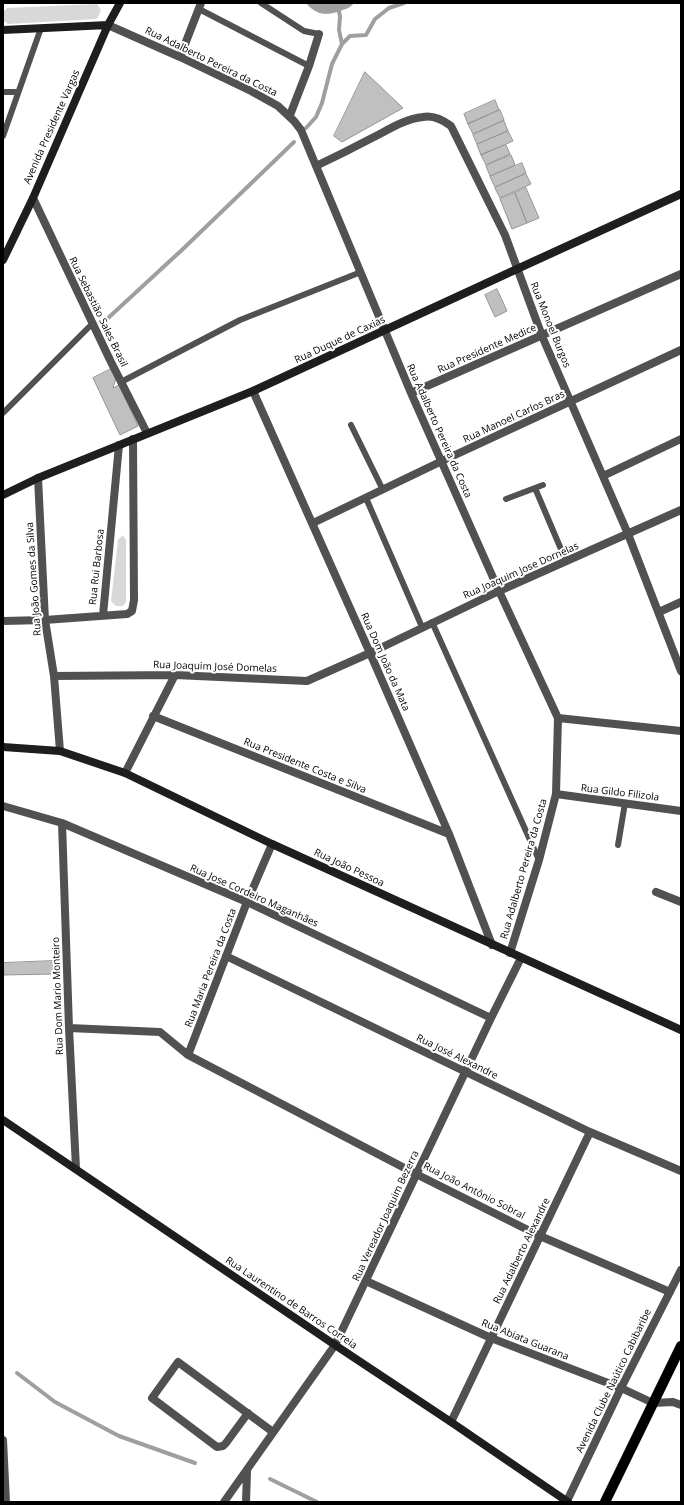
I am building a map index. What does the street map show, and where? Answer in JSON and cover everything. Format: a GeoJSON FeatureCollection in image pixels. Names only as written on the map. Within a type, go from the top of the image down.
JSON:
{"type":"FeatureCollection","features":[{"type":"Feature","properties":{"kind":"main road"},"geometry":{"type":"LineString","coordinates":[[605,1502],[681,1346]]}},
{"type":"Feature","properties":{"kind":"street","name":"Avenida Presidente Vargas"},"geometry":{"type":"LineString","coordinates":[[3,260],[33,198],[108,25],[120,3]]}},
{"type":"Feature","properties":{"kind":"street"},"geometry":{"type":"LineString","coordinates":[[180,57],[200,6]]}},
{"type":"Feature","properties":{"kind":"street"},"geometry":{"type":"LineString","coordinates":[[3,30],[108,25]]}},
{"type":"Feature","properties":{"kind":"street","name":"Rua Adalberto Pereira da Costa"},"geometry":{"type":"LineString","coordinates":[[108,25],[251,91],[278,106],[290,116],[300,130],[411,393],[499,591],[558,718],[556,794],[539,860],[510,953]]}},
{"type":"Feature","properties":{"kind":"street"},"geometry":{"type":"LineString","coordinates":[[290,116],[319,34]]}},
{"type":"Feature","properties":{"kind":"street","name":"Rua Monoel Burgos"},"geometry":{"type":"LineString","coordinates":[[316,166],[412,119],[424,116],[435,117],[444,120],[451,126],[505,235],[542,336],[628,534],[681,671]]}},
{"type":"Feature","properties":{"kind":"street","name":"Rua Duque de Caxias"},"geometry":{"type":"LineString","coordinates":[[3,495],[38,478],[147,433],[253,392],[681,194]]}},
{"type":"Feature","properties":{"kind":"street","name":"Rua Sebastião Sales Brasil"},"geometry":{"type":"LineString","coordinates":[[33,198],[92,323],[147,433]]}},
{"type":"Feature","properties":{"kind":"street","name":"Rua Presidente Medice"},"geometry":{"type":"LineString","coordinates":[[411,393],[681,274]]}},
{"type":"Feature","properties":{"kind":"street","name":"Rua Manoel Carlos Bras"},"geometry":{"type":"LineString","coordinates":[[313,523],[442,461],[681,350]]}},
{"type":"Feature","properties":{"kind":"street","name":"Rua Dom João da Mata"},"geometry":{"type":"LineString","coordinates":[[253,392],[313,523],[449,834],[492,944]]}},
{"type":"Feature","properties":{"kind":"street"},"geometry":{"type":"LineString","coordinates":[[103,615],[127,614],[132,611],[134,606],[133,439]]}},
{"type":"Feature","properties":{"kind":"street"},"geometry":{"type":"LineString","coordinates":[[603,476],[681,439]]}},
{"type":"Feature","properties":{"kind":"street","name":"Rua Rui Barbosa"},"geometry":{"type":"LineString","coordinates":[[3,621],[45,620],[103,615],[119,445]]}},
{"type":"Feature","properties":{"kind":"street","name":"Rua João Gomes da Silva"},"geometry":{"type":"LineString","coordinates":[[38,478],[45,620],[54,676],[60,751]]}},
{"type":"Feature","properties":{"kind":"street","name":"Rua Joaquim Jose Dornelas"},"geometry":{"type":"LineString","coordinates":[[370,653],[499,591],[681,510]]}},
{"type":"Feature","properties":{"kind":"street"},"geometry":{"type":"LineString","coordinates":[[659,612],[681,602]]}},
{"type":"Feature","properties":{"kind":"street","name":"Rua Joaquim José Domelas"},"geometry":{"type":"LineString","coordinates":[[54,676],[175,675],[307,681],[370,653]]}},
{"type":"Feature","properties":{"kind":"street"},"geometry":{"type":"LineString","coordinates":[[124,773],[175,675]]}},
{"type":"Feature","properties":{"kind":"street","name":"Rua Presidente Costa e Silva"},"geometry":{"type":"LineString","coordinates":[[153,716],[449,834]]}},
{"type":"Feature","properties":{"kind":"street"},"geometry":{"type":"LineString","coordinates":[[558,718],[681,731]]}},
{"type":"Feature","properties":{"kind":"street","name":"Rua João Pessoa"},"geometry":{"type":"LineString","coordinates":[[3,746],[60,751],[124,773],[272,844],[681,1030]]}},
{"type":"Feature","properties":{"kind":"street","name":"Rua Gildo Filizola"},"geometry":{"type":"LineString","coordinates":[[556,794],[681,811]]}},
{"type":"Feature","properties":{"kind":"street","name":"Rua Jose Cordeiro Maganhães"},"geometry":{"type":"LineString","coordinates":[[3,806],[62,823],[247,902],[491,1018]]}},
{"type":"Feature","properties":{"kind":"street","name":"Rua Dom Mario Monteiro"},"geometry":{"type":"LineString","coordinates":[[62,823],[69,1028],[76,1168]]}},
{"type":"Feature","properties":{"kind":"street","name":"Rua Maria Pereira da Costa"},"geometry":{"type":"LineString","coordinates":[[188,1054],[247,902],[272,844]]}},
{"type":"Feature","properties":{"kind":"street"},"geometry":{"type":"LineString","coordinates":[[681,897],[656,892],[681,902]]}},
{"type":"Feature","properties":{"kind":"street","name":"Rua José Alexandre"},"geometry":{"type":"LineString","coordinates":[[226,956],[590,1132],[681,1171]]}},
{"type":"Feature","properties":{"kind":"street","name":"Rua Vereador Joaquim Bezerra"},"geometry":{"type":"LineString","coordinates":[[224,1502],[335,1345],[491,1018],[522,958]]}},
{"type":"Feature","properties":{"kind":"street","name":"Rua João Antônio Sobral"},"geometry":{"type":"LineString","coordinates":[[69,1028],[160,1032],[188,1054],[416,1174],[540,1236],[670,1292]]}},
{"type":"Feature","properties":{"kind":"street","name":"Rua Laurentino de Barros Correia"},"geometry":{"type":"LineString","coordinates":[[3,1120],[568,1502]]}},
{"type":"Feature","properties":{"kind":"street","name":"Rua Adalberto Alexandre"},"geometry":{"type":"LineString","coordinates":[[451,1422],[590,1132]]}},
{"type":"Feature","properties":{"kind":"street","name":"Avenida Clube Naútico Cabibaribe"},"geometry":{"type":"LineString","coordinates":[[568,1502],[621,1388],[681,1270]]}},
{"type":"Feature","properties":{"kind":"street","name":"Rua Abiata Guarana"},"geometry":{"type":"LineString","coordinates":[[366,1281],[491,1338],[621,1388],[653,1403],[673,1402],[681,1405]]}},
{"type":"Feature","properties":{"kind":"street"},"geometry":{"type":"LineString","coordinates":[[248,1413],[226,1444],[223,1446],[217,1446],[152,1398],[178,1362],[248,1413],[273,1432]]}},
{"type":"Feature","properties":{"kind":"street"},"geometry":{"type":"LineString","coordinates":[[3,1440],[6,1502]]}},
{"type":"Feature","properties":{"kind":"street"},"geometry":{"type":"LineString","coordinates":[[246,1502],[248,1470]]}},
{"type":"Feature","properties":{"kind":"lane"},"geometry":{"type":"LineString","coordinates":[[261,3],[304,31],[319,34]]}},
{"type":"Feature","properties":{"kind":"lane"},"geometry":{"type":"LineString","coordinates":[[200,6],[308,66]]}},
{"type":"Feature","properties":{"kind":"lane"},"geometry":{"type":"LineString","coordinates":[[3,136],[41,28]]}},
{"type":"Feature","properties":{"kind":"lane"},"geometry":{"type":"LineString","coordinates":[[3,92],[18,92]]}},
{"type":"Feature","properties":{"kind":"lane"},"geometry":{"type":"LineString","coordinates":[[121,382],[240,320],[361,272]]}},
{"type":"Feature","properties":{"kind":"lane"},"geometry":{"type":"LineString","coordinates":[[3,413],[92,323]]}},
{"type":"Feature","properties":{"kind":"lane"},"geometry":{"type":"LineString","coordinates":[[351,425],[383,490]]}},
{"type":"Feature","properties":{"kind":"lane"},"geometry":{"type":"LineString","coordinates":[[506,499],[543,485]]}},
{"type":"Feature","properties":{"kind":"lane"},"geometry":{"type":"LineString","coordinates":[[535,488],[566,561]]}},
{"type":"Feature","properties":{"kind":"lane"},"geometry":{"type":"LineString","coordinates":[[366,498],[422,627]]}},
{"type":"Feature","properties":{"kind":"lane"},"geometry":{"type":"LineString","coordinates":[[432,622],[539,860]]}},
{"type":"Feature","properties":{"kind":"lane"},"geometry":{"type":"LineString","coordinates":[[618,845],[625,803]]}},
{"type":"Feature","properties":{"kind":"shaded area"},"geometry":{"type":"Polygon","coordinates":[[[306,3],[354,3],[346,9],[335,13],[326,14],[317,12],[306,3]]]}},
{"type":"Feature","properties":{"kind":"shaded area"},"geometry":{"type":"Polygon","coordinates":[[[97,4],[101,10],[96,19],[8,24],[4,21],[4,11],[7,8],[97,4]]]}},
{"type":"Feature","properties":{"kind":"shaded area"},"geometry":{"type":"Polygon","coordinates":[[[123,535],[126,540],[126,602],[123,606],[116,606],[111,601],[118,540],[123,535]]]}},
{"type":"Feature","properties":{"kind":"building"},"geometry":{"type":"Polygon","coordinates":[[[365,72],[403,108],[342,142],[334,136],[365,72]]]}},
{"type":"Feature","properties":{"kind":"building"},"geometry":{"type":"Polygon","coordinates":[[[495,100],[499,110],[468,124],[464,114],[495,100]]]}},
{"type":"Feature","properties":{"kind":"building"},"geometry":{"type":"Polygon","coordinates":[[[500,110],[504,120],[473,134],[468,124],[500,110]]]}},
{"type":"Feature","properties":{"kind":"building"},"geometry":{"type":"Polygon","coordinates":[[[504,121],[508,131],[477,144],[473,135],[504,121]]]}},
{"type":"Feature","properties":{"kind":"building"},"geometry":{"type":"Polygon","coordinates":[[[508,131],[513,141],[481,155],[477,145],[508,131]]]}},
{"type":"Feature","properties":{"kind":"building"},"geometry":{"type":"Polygon","coordinates":[[[506,145],[510,154],[486,165],[481,155],[506,145]]]}},
{"type":"Feature","properties":{"kind":"building"},"geometry":{"type":"Polygon","coordinates":[[[511,155],[515,165],[490,176],[486,166],[511,155]]]}},
{"type":"Feature","properties":{"kind":"building"},"geometry":{"type":"Polygon","coordinates":[[[522,163],[526,173],[495,187],[490,177],[522,163]]]}},
{"type":"Feature","properties":{"kind":"building"},"geometry":{"type":"Polygon","coordinates":[[[526,174],[531,184],[500,198],[495,188],[526,174]]]}},
{"type":"Feature","properties":{"kind":"building"},"geometry":{"type":"Polygon","coordinates":[[[526,188],[539,218],[527,223],[515,193],[526,188]]]}},
{"type":"Feature","properties":{"kind":"building"},"geometry":{"type":"Polygon","coordinates":[[[515,193],[527,223],[512,229],[500,199],[515,193]]]}},
{"type":"Feature","properties":{"kind":"building"},"geometry":{"type":"Polygon","coordinates":[[[497,289],[507,311],[495,317],[485,295],[497,289]]]}},
{"type":"Feature","properties":{"kind":"building"},"geometry":{"type":"Polygon","coordinates":[[[111,369],[116,378],[113,388],[119,385],[138,426],[120,435],[93,378],[111,369]]]}},
{"type":"Feature","properties":{"kind":"building"},"geometry":{"type":"Polygon","coordinates":[[[53,961],[53,974],[4,975],[3,963],[53,961]]]}},
{"type":"Feature","properties":{"kind":"waterway"},"geometry":{"type":"LineString","coordinates":[[306,128],[316,117],[322,103],[332,64],[342,44],[339,30],[340,16],[337,3]]}},
{"type":"Feature","properties":{"kind":"waterway"},"geometry":{"type":"LineString","coordinates":[[342,44],[350,36],[366,35],[375,19],[389,8],[404,3]]}},
{"type":"Feature","properties":{"kind":"waterway"},"geometry":{"type":"LineString","coordinates":[[107,319],[184,248],[294,142]]}},
{"type":"Feature","properties":{"kind":"waterway"},"geometry":{"type":"LineString","coordinates":[[17,1373],[55,1402],[119,1436],[195,1463]]}},
{"type":"Feature","properties":{"kind":"waterway"},"geometry":{"type":"LineString","coordinates":[[270,1479],[317,1502]]}}]}
